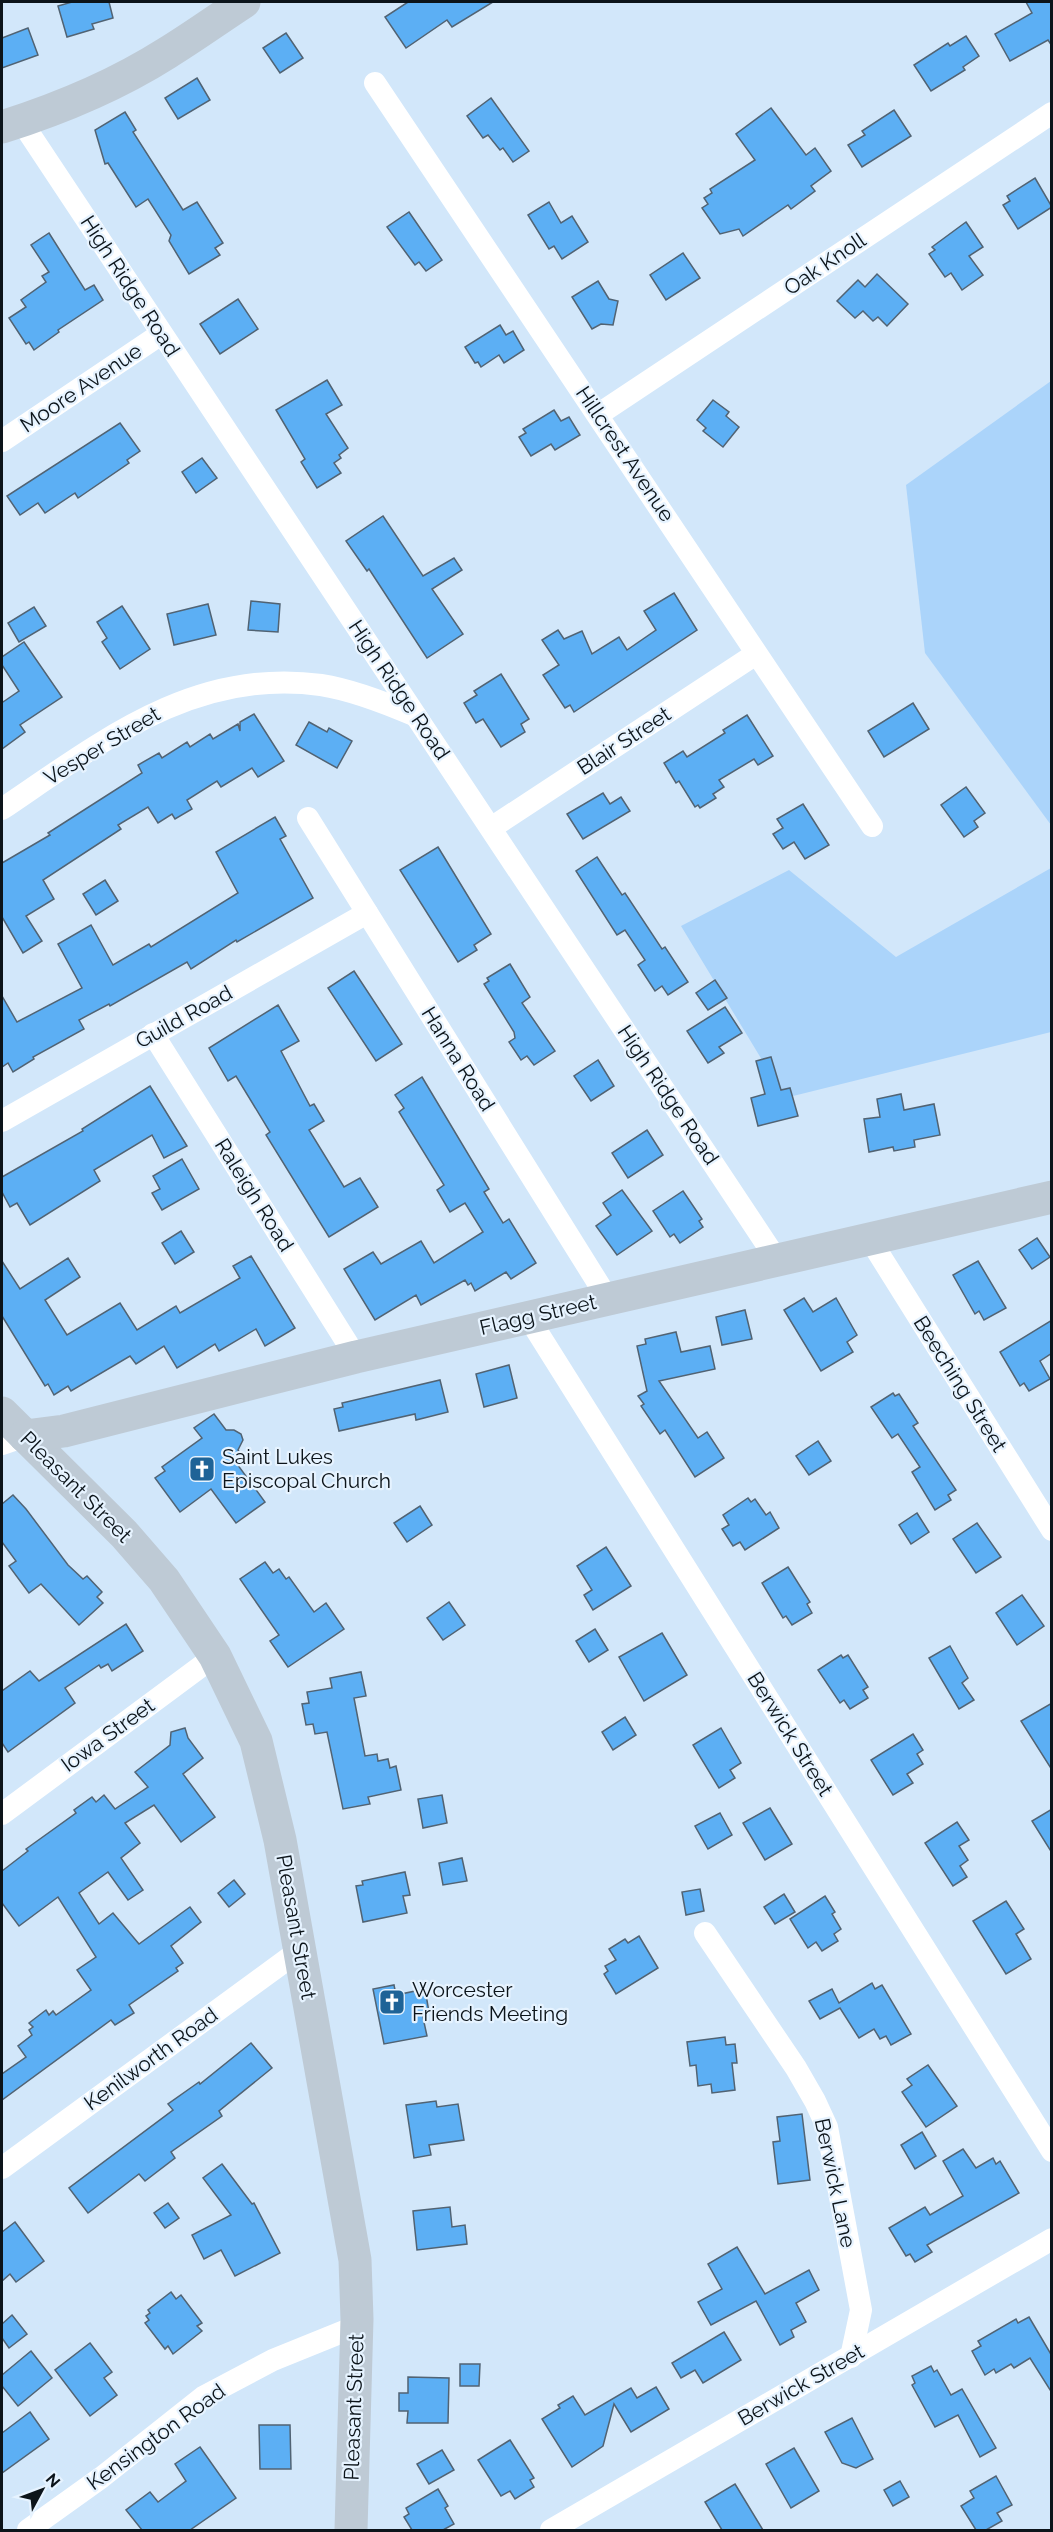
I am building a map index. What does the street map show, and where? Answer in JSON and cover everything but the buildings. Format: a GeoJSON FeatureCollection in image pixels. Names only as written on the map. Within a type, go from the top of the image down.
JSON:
{"type":"FeatureCollection","features":[{"type":"Feature","properties":{"kind":"street"},"geometry":{"type":"LineString","coordinates":[[11,124],[70,103],[118,80],[165,54],[244,2]]}},
{"type":"Feature","properties":{"kind":"street","name":"Hillcrest Avenue"},"geometry":{"type":"LineString","coordinates":[[375,83],[599,414],[872,826]]}},
{"type":"Feature","properties":{"kind":"street","name":"Oak Knoll"},"geometry":{"type":"LineString","coordinates":[[599,414],[1052,112]]}},
{"type":"Feature","properties":{"kind":"street","name":"High Ridge Road"},"geometry":{"type":"LineString","coordinates":[[11,124],[161,334],[777,1260]]}},
{"type":"Feature","properties":{"kind":"street","name":"Moore Avenue"},"geometry":{"type":"LineString","coordinates":[[2,441],[161,334]]}},
{"type":"Feature","properties":{"kind":"street","name":"Blair Street"},"geometry":{"type":"LineString","coordinates":[[491,828],[756,654]]}},
{"type":"Feature","properties":{"kind":"street","name":"Vesper Street"},"geometry":{"type":"LineString","coordinates":[[2,808],[126,726],[181,700],[203,693],[251,684],[301,683],[346,692],[416,716]]}},
{"type":"Feature","properties":{"kind":"street","name":"Hanna Road"},"geometry":{"type":"LineString","coordinates":[[308,818],[608,1299]]}},
{"type":"Feature","properties":{"kind":"street","name":"Guild Road"},"geometry":{"type":"LineString","coordinates":[[2,1121],[367,913]]}},
{"type":"Feature","properties":{"kind":"street","name":"Raleigh Road"},"geometry":{"type":"LineString","coordinates":[[153,1034],[356,1357]]}},
{"type":"Feature","properties":{"kind":"street","name":"Flagg Street"},"geometry":{"type":"LineString","coordinates":[[13,1440],[64,1431],[356,1357],[1052,1197]]}},
{"type":"Feature","properties":{"kind":"street","name":"Beeching Street"},"geometry":{"type":"LineString","coordinates":[[869,1238],[1052,1530]]}},
{"type":"Feature","properties":{"kind":"street","name":"Berwick Street"},"geometry":{"type":"LineString","coordinates":[[528,1317],[1052,2151]]}},
{"type":"Feature","properties":{"kind":"street","name":"Pleasant Street"},"geometry":{"type":"LineString","coordinates":[[2,1413],[13,1440],[124,1534],[151,1564],[184,1608],[215,1656],[246,1716],[266,1774],[353,2242],[357,2326],[351,2530]]}},
{"type":"Feature","properties":{"kind":"street","name":"Iowa Street"},"geometry":{"type":"LineString","coordinates":[[2,1814],[215,1656]]}},
{"type":"Feature","properties":{"kind":"street","name":"Berwick Lane"},"geometry":{"type":"LineString","coordinates":[[705,1933],[796,2068],[827,2127],[861,2310],[851,2357]]}},
{"type":"Feature","properties":{"kind":"street","name":"Kenilworth Road"},"geometry":{"type":"LineString","coordinates":[[2,2168],[300,1950]]}},
{"type":"Feature","properties":{"kind":"street","name":"Berwick Street"},"geometry":{"type":"LineString","coordinates":[[550,2530],[1052,2239]]}},
{"type":"Feature","properties":{"kind":"street","name":"Kensington Road"},"geometry":{"type":"LineString","coordinates":[[28,2530],[102,2477],[203,2397],[273,2360],[357,2326]]}},
{"type":"Feature","properties":{"kind":"shaded area"},"geometry":{"type":"Polygon","coordinates":[[[1051,381],[1051,825],[925,653],[906,485],[1051,381]]]}},
{"type":"Feature","properties":{"kind":"shaded area"},"geometry":{"type":"Polygon","coordinates":[[[1051,868],[1051,1032],[785,1098],[681,926],[789,870],[896,957],[1051,868]]]}},
{"type":"Feature","properties":{"kind":"place","name":"Saint Lukes Episcopal Church"},"geometry":{"type":"Point","coordinates":[202,1469]}},
{"type":"Feature","properties":{"kind":"place","name":"Worcester Friends Meeting"},"geometry":{"type":"Point","coordinates":[392,2002]}}]}
